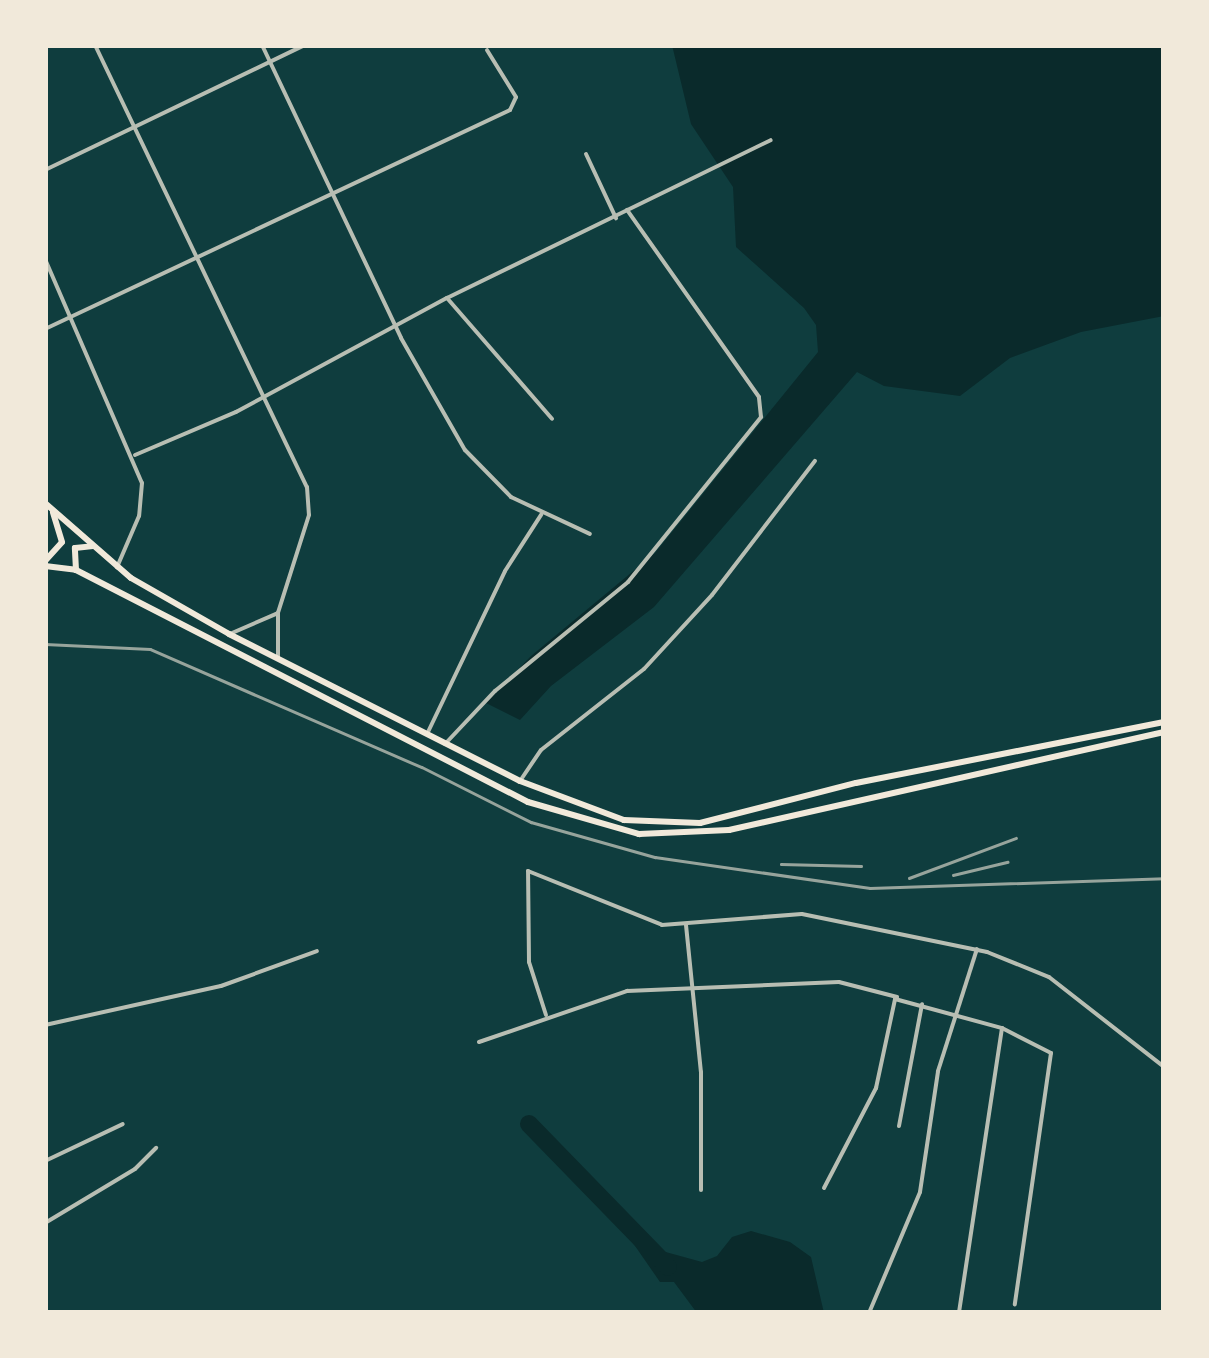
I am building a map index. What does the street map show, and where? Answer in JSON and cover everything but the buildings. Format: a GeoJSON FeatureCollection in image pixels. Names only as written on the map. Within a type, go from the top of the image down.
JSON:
{"type":"FeatureCollection","features":[{"type":"Feature","properties":{"kind":"highway"},"geometry":{"type":"LineString","coordinates":[[46,504],[117,567],[229,634],[444,745],[520,781],[609,816],[688,824],[1164,722]]}},
{"type":"Feature","properties":{"kind":"highway"},"geometry":{"type":"LineString","coordinates":[[46,504],[61,525],[62,542],[45,564],[76,570],[528,802],[639,834],[729,830],[1164,732]]}},
{"type":"Feature","properties":{"kind":"highway"},"geometry":{"type":"LineString","coordinates":[[76,570],[75,548],[94,546]]}},
{"type":"Feature","properties":{"kind":"street"},"geometry":{"type":"LineString","coordinates":[[96,45],[268,394],[307,487],[309,515],[278,612],[278,660]]}},
{"type":"Feature","properties":{"kind":"street"},"geometry":{"type":"LineString","coordinates":[[262,45],[398,328],[466,450],[512,497],[541,515],[590,534]]}},
{"type":"Feature","properties":{"kind":"street"},"geometry":{"type":"LineString","coordinates":[[45,170],[305,45]]}},
{"type":"Feature","properties":{"kind":"street"},"geometry":{"type":"LineString","coordinates":[[45,329],[336,196],[510,110],[514,92],[487,50]]}},
{"type":"Feature","properties":{"kind":"street"},"geometry":{"type":"LineString","coordinates":[[135,455],[268,394],[448,298],[771,140]]}},
{"type":"Feature","properties":{"kind":"street"},"geometry":{"type":"LineString","coordinates":[[586,154],[616,218]]}},
{"type":"Feature","properties":{"kind":"street"},"geometry":{"type":"LineString","coordinates":[[444,745],[495,691],[628,582],[760,416],[759,397],[627,210]]}},
{"type":"Feature","properties":{"kind":"street"},"geometry":{"type":"LineString","coordinates":[[45,259],[135,455],[143,499],[117,567]]}},
{"type":"Feature","properties":{"kind":"street"},"geometry":{"type":"LineString","coordinates":[[448,298],[552,418]]}},
{"type":"Feature","properties":{"kind":"street"},"geometry":{"type":"LineString","coordinates":[[520,781],[540,750],[655,657],[782,510],[815,460]]}},
{"type":"Feature","properties":{"kind":"street"},"geometry":{"type":"LineString","coordinates":[[426,736],[505,571],[541,515]]}},
{"type":"Feature","properties":{"kind":"street"},"geometry":{"type":"LineString","coordinates":[[229,634],[278,612]]}},
{"type":"Feature","properties":{"kind":"street"},"geometry":{"type":"LineString","coordinates":[[546,1015],[529,962],[528,871],[671,926],[802,914],[976,949],[1049,978],[1164,1067]]}},
{"type":"Feature","properties":{"kind":"street"},"geometry":{"type":"LineString","coordinates":[[686,925],[688,989],[701,1072],[701,1190]]}},
{"type":"Feature","properties":{"kind":"street"},"geometry":{"type":"LineString","coordinates":[[869,1313],[929,1160],[938,1070],[976,949]]}},
{"type":"Feature","properties":{"kind":"street"},"geometry":{"type":"LineString","coordinates":[[45,1025],[221,986],[317,951]]}},
{"type":"Feature","properties":{"kind":"street"},"geometry":{"type":"LineString","coordinates":[[480,1042],[546,1015],[627,991],[839,982],[1002,1028],[1051,1053],[1015,1304]]}},
{"type":"Feature","properties":{"kind":"street"},"geometry":{"type":"LineString","coordinates":[[824,1188],[870,1103],[897,998]]}},
{"type":"Feature","properties":{"kind":"street"},"geometry":{"type":"LineString","coordinates":[[899,1126],[922,1004]]}},
{"type":"Feature","properties":{"kind":"street"},"geometry":{"type":"LineString","coordinates":[[958,1313],[1002,1028]]}},
{"type":"Feature","properties":{"kind":"street"},"geometry":{"type":"LineString","coordinates":[[45,1161],[124,1124]]}},
{"type":"Feature","properties":{"kind":"street"},"geometry":{"type":"LineString","coordinates":[[45,1223],[135,1169],[156,1148]]}},
{"type":"Feature","properties":{"kind":"water"},"geometry":{"type":"Polygon","coordinates":[[[672,45],[1164,45],[1164,316],[1081,332],[1010,358],[960,396],[884,386],[857,372],[654,607],[551,686],[520,720],[486,703],[531,656],[655,553],[818,352],[816,325],[804,308],[736,247],[733,187],[691,124],[672,45]]]}},
{"type":"Feature","properties":{"kind":"water"},"geometry":{"type":"Polygon","coordinates":[[[751,1231],[790,1242],[811,1257],[824,1313],[697,1313],[674,1282],[660,1282],[633,1243],[702,1262],[717,1256],[732,1237],[751,1231]]]}},
{"type":"Feature","properties":{"kind":"waterway"},"geometry":{"type":"LineString","coordinates":[[529,1124],[668,1267]]}},
{"type":"Feature","properties":{"kind":"railway"},"geometry":{"type":"LineString","coordinates":[[45,644],[150,649],[422,767],[531,822],[655,857],[870,888],[1164,878]]}},
{"type":"Feature","properties":{"kind":"railway"},"geometry":{"type":"LineString","coordinates":[[909,878],[1016,838]]}},
{"type":"Feature","properties":{"kind":"railway"},"geometry":{"type":"LineString","coordinates":[[953,875],[1007,862]]}},
{"type":"Feature","properties":{"kind":"railway"},"geometry":{"type":"LineString","coordinates":[[781,864],[861,866]]}}]}
